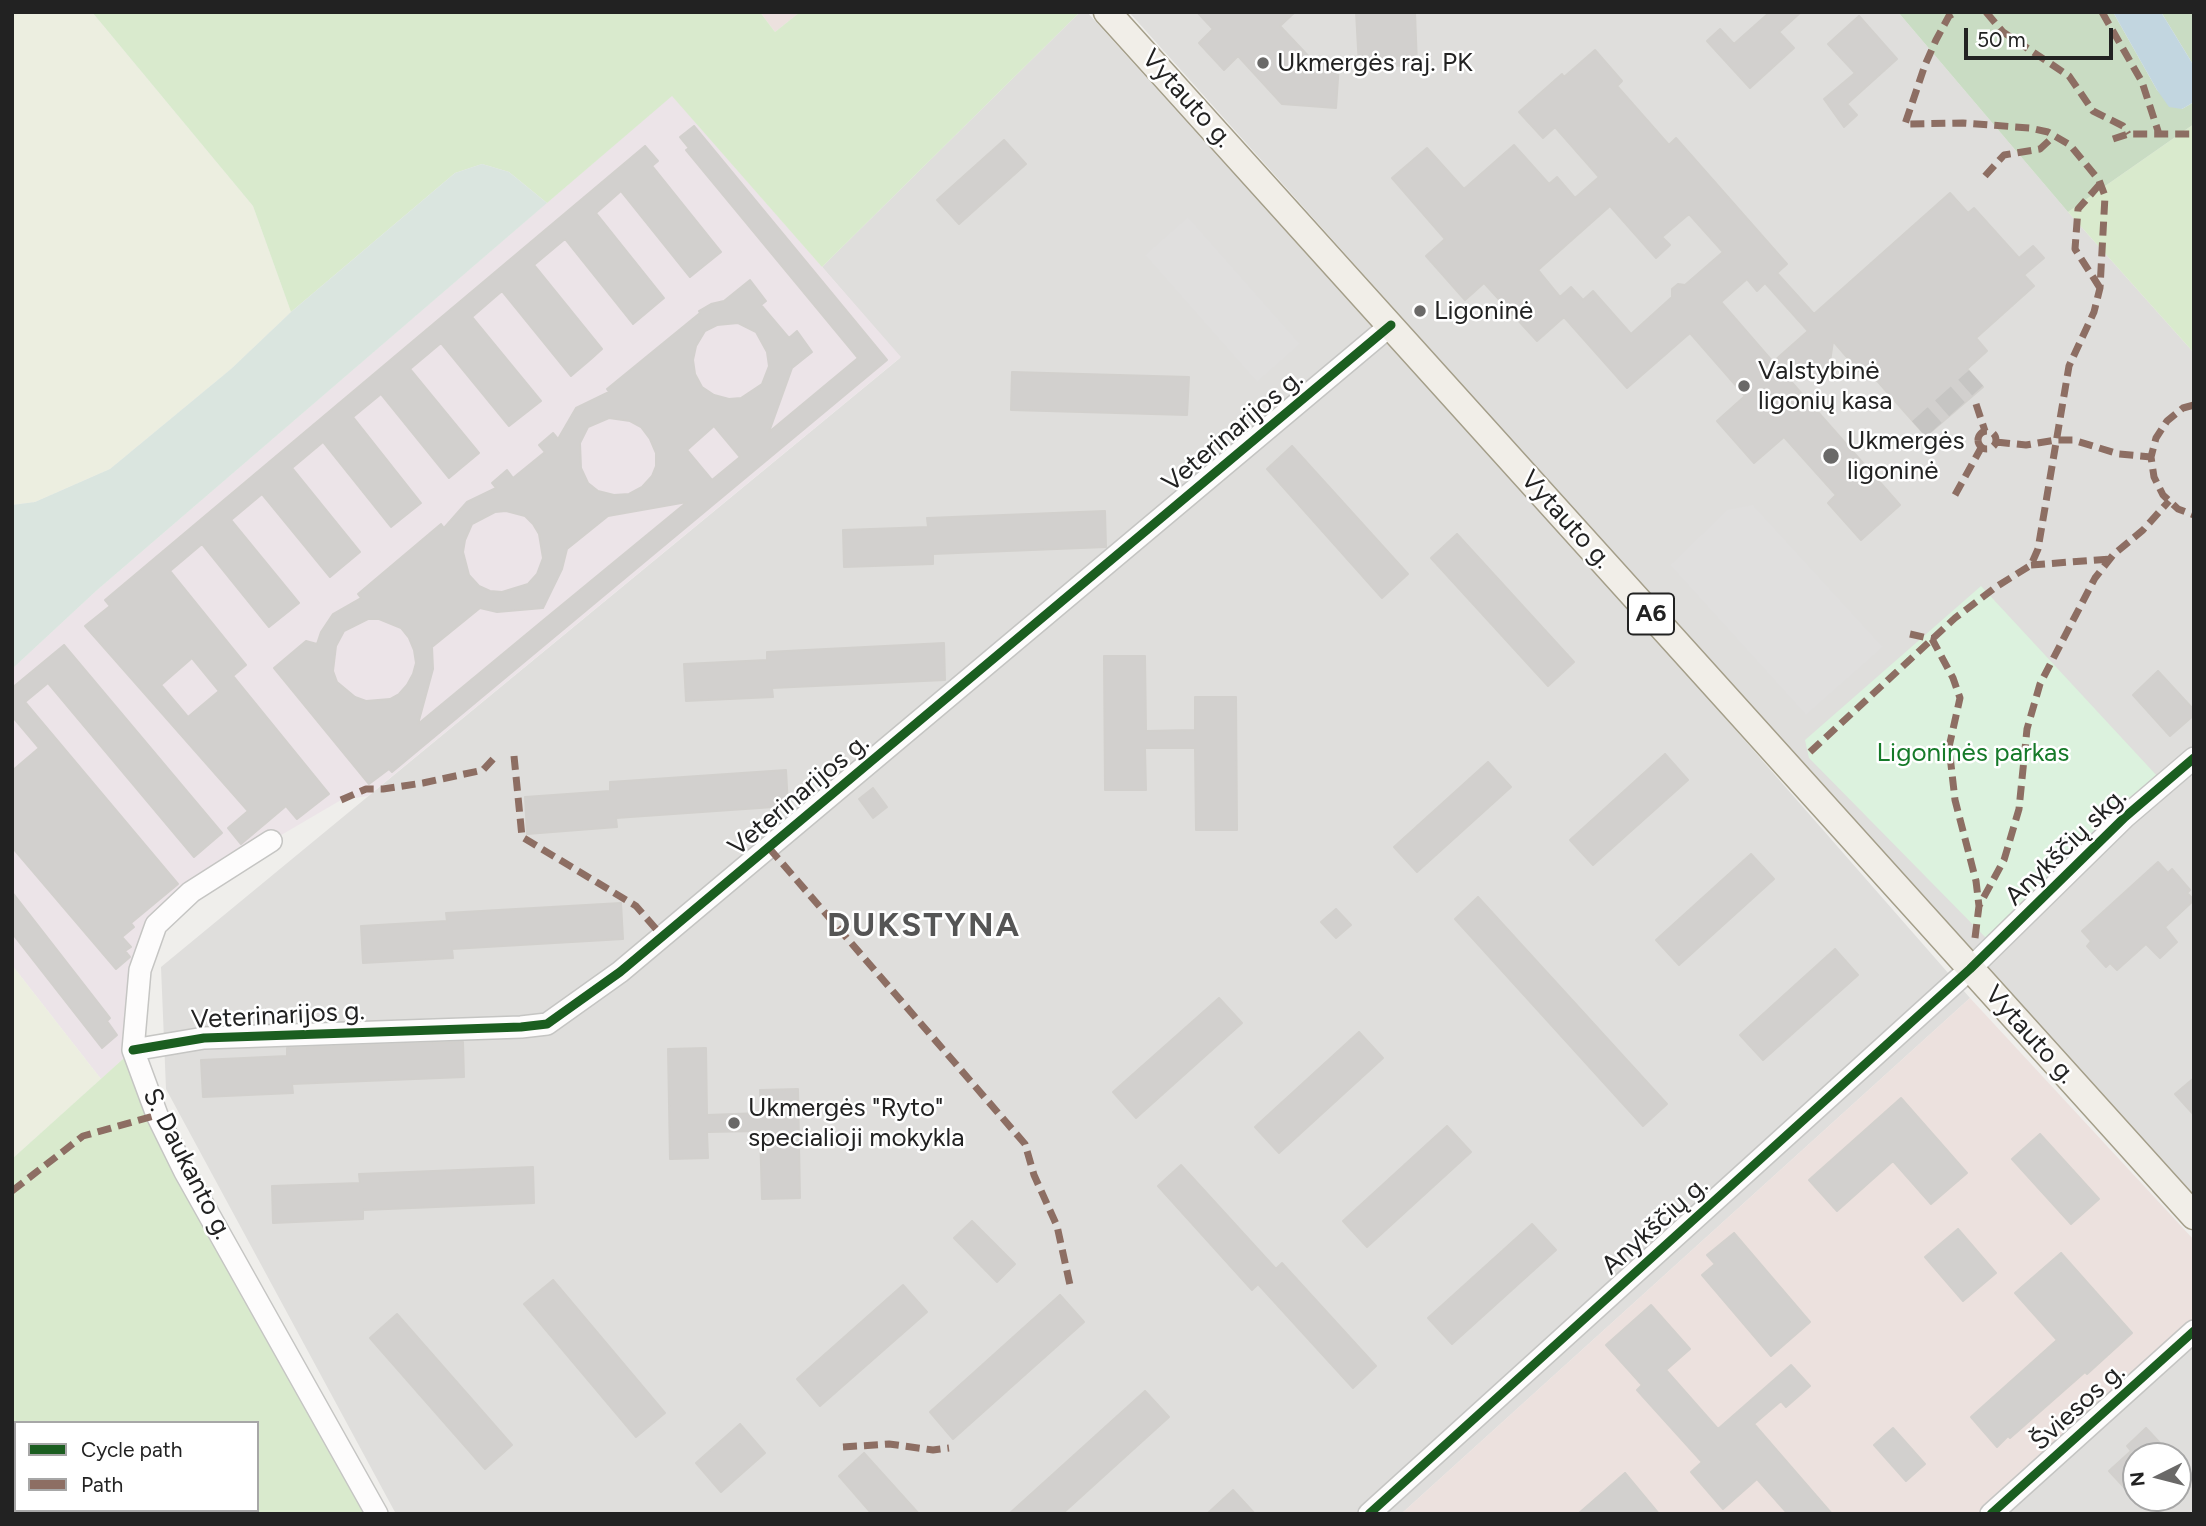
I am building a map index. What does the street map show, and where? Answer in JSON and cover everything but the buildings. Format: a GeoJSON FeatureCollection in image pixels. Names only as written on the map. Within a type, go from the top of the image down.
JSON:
{"type":"FeatureCollection","features":[{"type":"Feature","properties":{"kind":"main road","name":"Vytauto g."},"geometry":{"type":"LineString","coordinates":[[1107,12],[2194,1216]]}},
{"type":"Feature","properties":{"kind":"street","name":"Veterinarijos g."},"geometry":{"type":"LineString","coordinates":[[133,1050],[204,1038],[547,1024],[620,972],[1391,325]]}},
{"type":"Feature","properties":{"kind":"street","name":"Anykščių skg."},"geometry":{"type":"LineString","coordinates":[[1970,968],[2125,817],[2194,758]]}},
{"type":"Feature","properties":{"kind":"street","name":"S. Daukanto g."},"geometry":{"type":"LineString","coordinates":[[271,841],[191,891],[156,925],[140,970],[133,1050],[157,1115],[186,1172],[377,1514]]}},
{"type":"Feature","properties":{"kind":"street","name":"Anykščių g."},"geometry":{"type":"LineString","coordinates":[[1368,1514],[1970,968]]}},
{"type":"Feature","properties":{"kind":"street","name":"Šviesos g."},"geometry":{"type":"LineString","coordinates":[[1991,1514],[2194,1331]]}},
{"type":"Feature","properties":{"kind":"shaded area"},"geometry":{"type":"Polygon","coordinates":[[[12,12],[92,12],[253,206],[291,312],[231,369],[110,469],[35,502],[12,505],[12,12]]]}},
{"type":"Feature","properties":{"kind":"shaded area"},"geometry":{"type":"Polygon","coordinates":[[[760,12],[800,12],[775,32],[760,12]]]}},
{"type":"Feature","properties":{"kind":"shaded area"},"geometry":{"type":"Polygon","coordinates":[[[1080,12],[1087,12],[1691,679],[1970,998],[1401,1514],[396,1514],[166,1089],[161,967],[900,358],[822,267],[1080,12]]]}},
{"type":"Feature","properties":{"kind":"shaded area"},"geometry":{"type":"Polygon","coordinates":[[[1129,12],[1898,12],[2068,212],[2194,353],[2194,1197],[1803,766],[1129,12]]]}},
{"type":"Feature","properties":{"kind":"shaded area"},"geometry":{"type":"Polygon","coordinates":[[[672,95],[901,357],[368,796],[341,800],[271,841],[156,925],[133,1050],[101,1079],[12,965],[12,669],[96,591],[672,95]]]}},
{"type":"Feature","properties":{"kind":"shaded area"},"geometry":{"type":"Polygon","coordinates":[[[482,164],[509,172],[547,203],[96,591],[12,669],[12,505],[35,502],[110,469],[231,369],[291,312],[455,173],[482,164]]]}},
{"type":"Feature","properties":{"kind":"shaded area"},"geometry":{"type":"Polygon","coordinates":[[[1188,217],[1300,344],[1257,382],[1145,255],[1188,217]]]}},
{"type":"Feature","properties":{"kind":"shaded area"},"geometry":{"type":"Polygon","coordinates":[[[1753,505],[1883,647],[1806,715],[1670,565],[1727,510],[1753,505]]]}},
{"type":"Feature","properties":{"kind":"shaded area"},"geometry":{"type":"Polygon","coordinates":[[[12,965],[101,1079],[12,1159],[12,965]]]}},
{"type":"Feature","properties":{"kind":"shaded area"},"geometry":{"type":"Polygon","coordinates":[[[1970,998],[2194,1240],[2194,1320],[1981,1514],[1401,1514],[1970,998]]]}},
{"type":"Feature","properties":{"kind":"shaded area"},"geometry":{"type":"Polygon","coordinates":[[[2194,1320],[2194,1514],[1981,1514],[2194,1320]]]}},
{"type":"Feature","properties":{"kind":"green space"},"geometry":{"type":"Polygon","coordinates":[[[92,12],[760,12],[775,32],[800,12],[1080,12],[822,267],[672,96],[547,203],[509,172],[482,164],[455,173],[291,312],[253,206],[92,12]]]}},
{"type":"Feature","properties":{"kind":"green space"},"geometry":{"type":"Polygon","coordinates":[[[1898,12],[2113,12],[2157,90],[2182,109],[2194,102],[2194,124],[2068,212],[1898,12]]]}},
{"type":"Feature","properties":{"kind":"green space"},"geometry":{"type":"Polygon","coordinates":[[[2161,12],[2194,12],[2194,66],[2161,12]]]}},
{"type":"Feature","properties":{"kind":"green space"},"geometry":{"type":"Polygon","coordinates":[[[2194,124],[2194,353],[2068,212],[2194,124]]]}},
{"type":"Feature","properties":{"kind":"green space","name":"Ligoninės parkas"},"geometry":{"type":"Polygon","coordinates":[[[1981,586],[2159,778],[1987,939],[1809,758],[1805,740],[1981,586]]]}},
{"type":"Feature","properties":{"kind":"green space"},"geometry":{"type":"Polygon","coordinates":[[[133,1050],[374,1514],[12,1514],[12,1159],[133,1050]]]}},
{"type":"Feature","properties":{"kind":"water"},"geometry":{"type":"Polygon","coordinates":[[[2113,12],[2161,12],[2194,66],[2194,102],[2182,109],[2169,107],[2113,12]]]}},
{"type":"Feature","properties":{"kind":"tunnel"},"geometry":{"type":"LineString","coordinates":[[1919,429],[1976,378]]}},
{"type":"Feature","properties":{"kind":"marked path"},"geometry":{"type":"LineString","coordinates":[[1810,752],[1955,618],[2031,565],[2038,549],[2069,366],[2094,312],[2100,288],[2105,196],[2099,180],[2070,145],[2048,132],[2030,128],[1963,123],[1905,124],[1936,40],[1949,16],[1956,12]]}},
{"type":"Feature","properties":{"kind":"marked path"},"geometry":{"type":"LineString","coordinates":[[1986,12],[2003,32],[2069,76],[2093,111],[2123,126],[2128,134]]}},
{"type":"Feature","properties":{"kind":"marked path"},"geometry":{"type":"LineString","coordinates":[[2102,12],[2142,82],[2159,134]]}},
{"type":"Feature","properties":{"kind":"marked path"},"geometry":{"type":"LineString","coordinates":[[2113,139],[2128,134],[2194,134]]}},
{"type":"Feature","properties":{"kind":"marked path"},"geometry":{"type":"LineString","coordinates":[[1985,176],[2004,155],[2040,149],[2054,136]]}},
{"type":"Feature","properties":{"kind":"marked path"},"geometry":{"type":"LineString","coordinates":[[2100,184],[2078,209],[2075,249],[2100,288]]}},
{"type":"Feature","properties":{"kind":"marked path"},"geometry":{"type":"LineString","coordinates":[[1976,404],[1985,431]]}},
{"type":"Feature","properties":{"kind":"marked path"},"geometry":{"type":"LineString","coordinates":[[2194,405],[2183,408],[2167,421],[2156,438],[2151,457],[2154,477],[2163,495],[2178,509],[2194,515]]}},
{"type":"Feature","properties":{"kind":"marked path"},"geometry":{"type":"LineString","coordinates":[[1983,431],[1991,431],[1996,440],[1994,447],[1983,449],[1978,444],[1978,436],[1983,431]]}},
{"type":"Feature","properties":{"kind":"marked path"},"geometry":{"type":"LineString","coordinates":[[1996,442],[2026,445],[2073,440],[2119,454],[2151,457]]}},
{"type":"Feature","properties":{"kind":"marked path"},"geometry":{"type":"LineString","coordinates":[[1955,495],[1981,448]]}},
{"type":"Feature","properties":{"kind":"marked path"},"geometry":{"type":"LineString","coordinates":[[1975,938],[1979,906],[2004,860],[2019,809],[2027,729],[2040,684],[2095,578],[2113,555],[2143,530],[2169,501]]}},
{"type":"Feature","properties":{"kind":"marked path"},"geometry":{"type":"LineString","coordinates":[[2031,565],[2110,559]]}},
{"type":"Feature","properties":{"kind":"marked path"},"geometry":{"type":"LineString","coordinates":[[1910,634],[1932,639],[1953,678],[1960,698],[1949,747],[1955,800],[1976,881],[1979,906]]}},
{"type":"Feature","properties":{"kind":"marked path"},"geometry":{"type":"LineString","coordinates":[[514,756],[522,837],[636,906],[663,937]]}},
{"type":"Feature","properties":{"kind":"marked path"},"geometry":{"type":"LineString","coordinates":[[341,800],[366,789],[423,783],[483,770],[495,757]]}},
{"type":"Feature","properties":{"kind":"marked path"},"geometry":{"type":"LineString","coordinates":[[769,848],[1025,1144],[1034,1175],[1057,1226],[1070,1285]]}},
{"type":"Feature","properties":{"kind":"marked path"},"geometry":{"type":"LineString","coordinates":[[12,1191],[83,1136],[157,1115]]}},
{"type":"Feature","properties":{"kind":"marked path"},"geometry":{"type":"LineString","coordinates":[[843,1447],[889,1444],[933,1450],[949,1448]]}},
{"type":"Feature","properties":{"kind":"cycle path"},"geometry":{"type":"LineString","coordinates":[[133,1050],[204,1038],[547,1024],[620,972],[1391,325]]}},
{"type":"Feature","properties":{"kind":"cycle path"},"geometry":{"type":"LineString","coordinates":[[1369,1514],[1970,969],[2125,817],[2194,758]]}},
{"type":"Feature","properties":{"kind":"cycle path"},"geometry":{"type":"LineString","coordinates":[[1991,1514],[2194,1331]]}},
{"type":"Feature","properties":{"kind":"place","name":"Ukmergės raj. PK"},"geometry":{"type":"Point","coordinates":[1263,63]}},
{"type":"Feature","properties":{"kind":"place","name":"Ligoninė"},"geometry":{"type":"Point","coordinates":[1420,311]}},
{"type":"Feature","properties":{"kind":"place","name":"Valstybinė ligonių kasa"},"geometry":{"type":"Point","coordinates":[1744,386]}},
{"type":"Feature","properties":{"kind":"place","name":"Ukmergės ligoninė"},"geometry":{"type":"Point","coordinates":[1831,456]}},
{"type":"Feature","properties":{"kind":"place","name":"Ukmergės \"Ryto\" specialioji mokykla"},"geometry":{"type":"Point","coordinates":[734,1123]}},
{"type":"Feature","properties":{"kind":"district","name":"DUKSTYNA"},"geometry":{"type":"Point","coordinates":[924,926]}}]}
